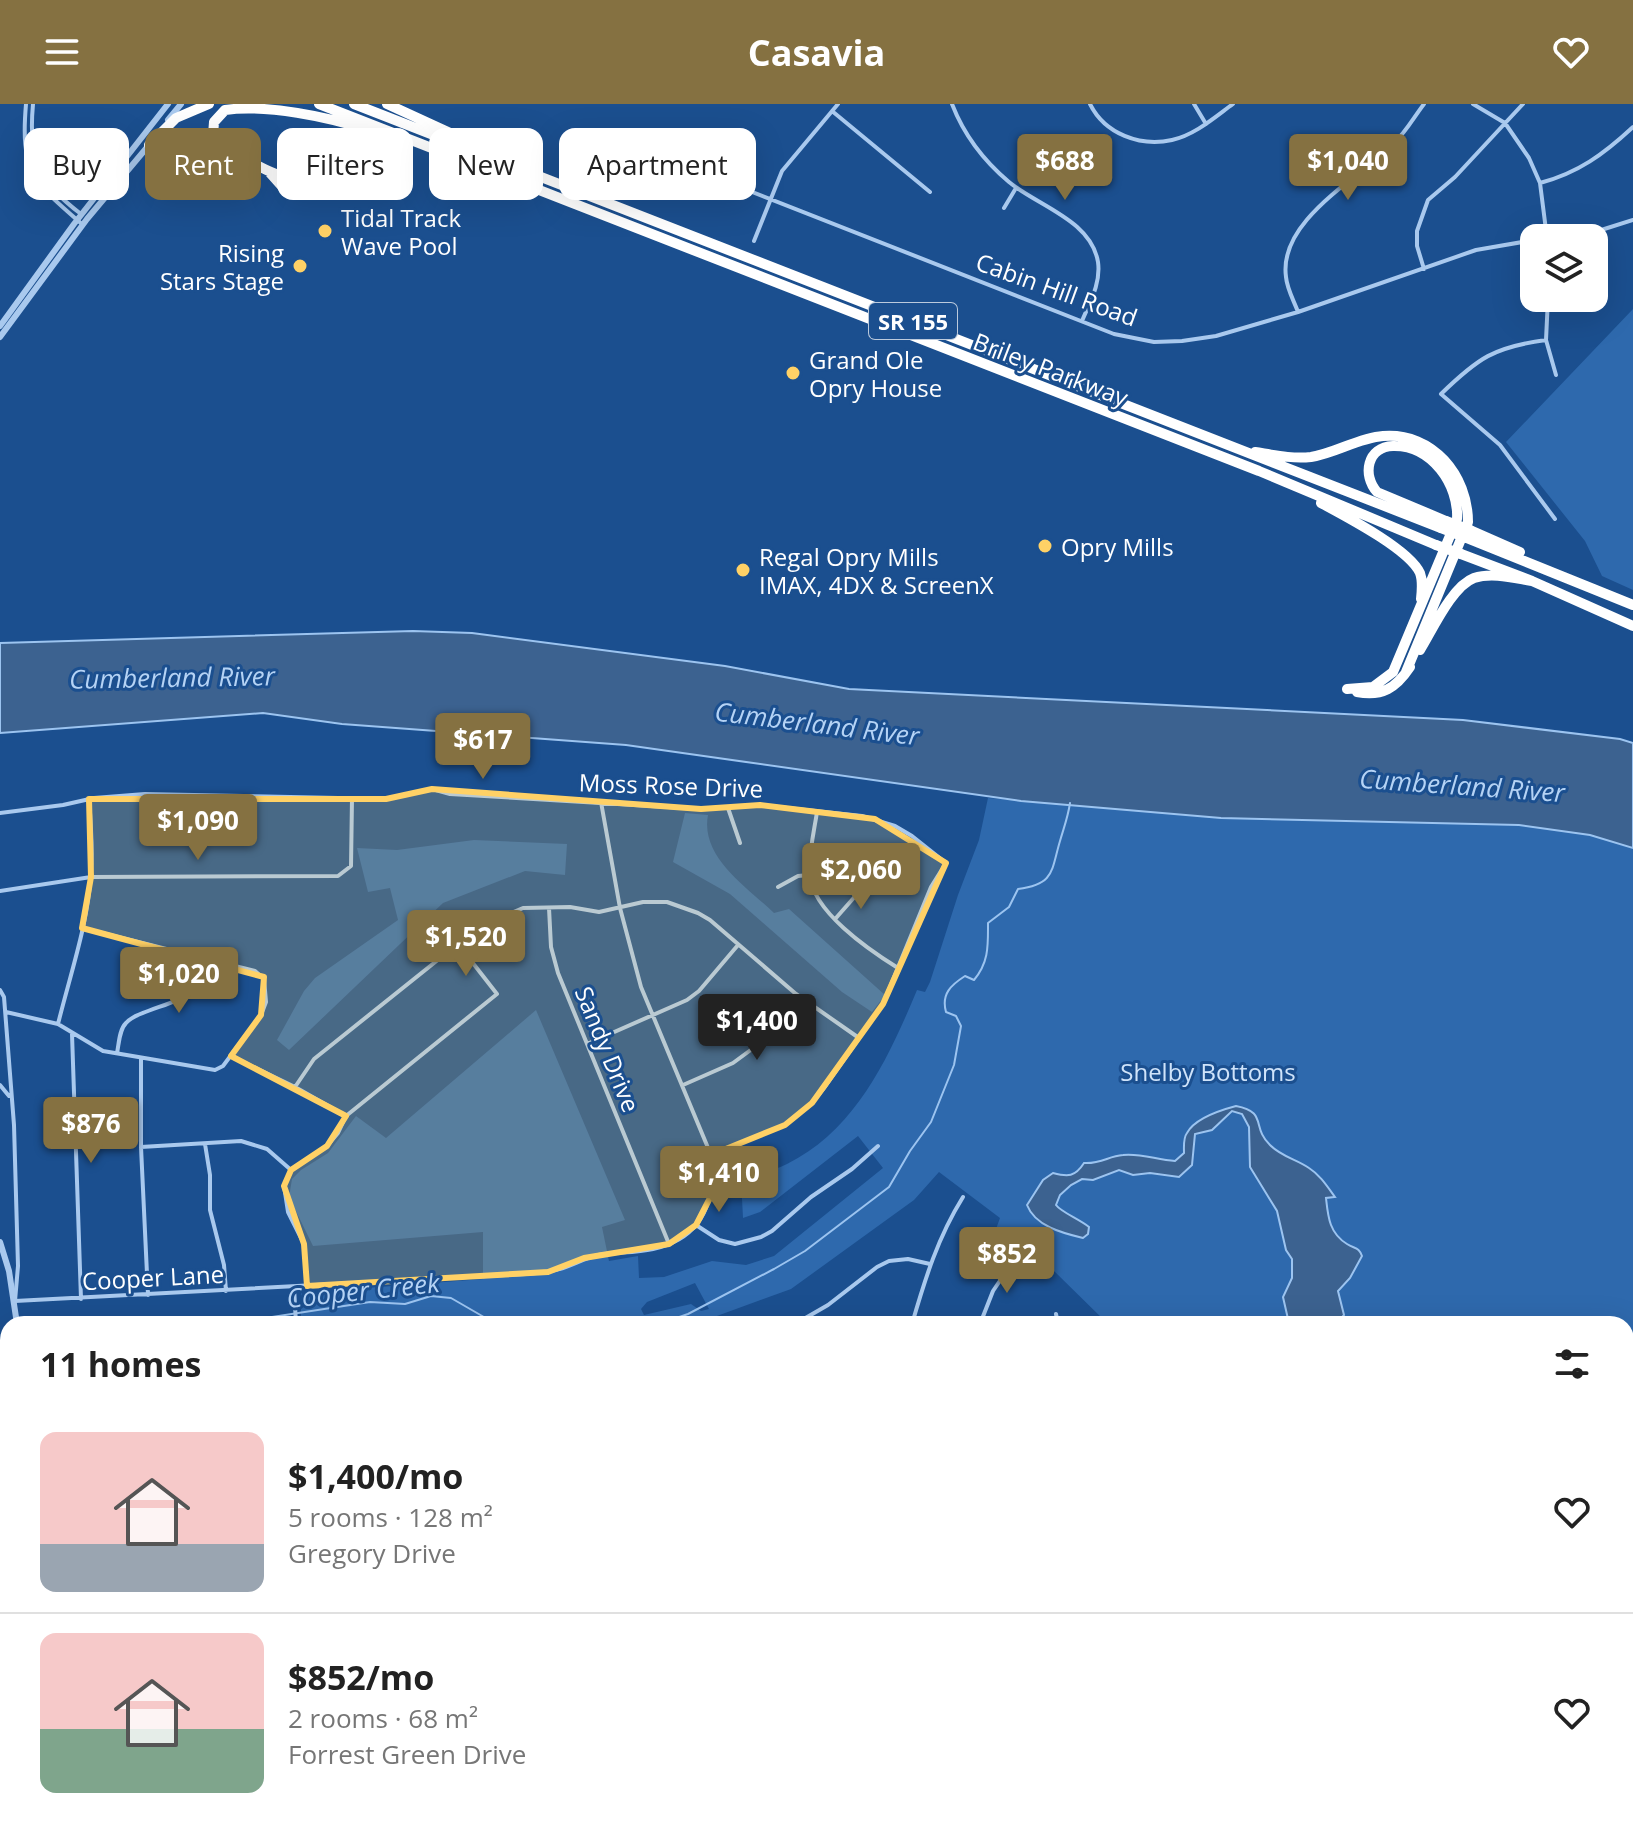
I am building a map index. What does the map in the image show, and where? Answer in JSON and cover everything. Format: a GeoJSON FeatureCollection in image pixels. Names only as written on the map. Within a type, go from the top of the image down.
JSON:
{"type":"FeatureCollection","features":[{"type":"Feature","properties":{"kind":"highway"},"geometry":{"type":"LineString","coordinates":[[166,128],[176,118],[209,104]]}},
{"type":"Feature","properties":{"kind":"highway"},"geometry":{"type":"LineString","coordinates":[[224,104],[345,122],[429,151]]}},
{"type":"Feature","properties":{"kind":"highway","name":"Briley Parkway"},"geometry":{"type":"LineString","coordinates":[[319,104],[429,148]]}},
{"type":"Feature","properties":{"kind":"highway","name":"Briley Parkway"},"geometry":{"type":"LineString","coordinates":[[354,104],[559,183]]}},
{"type":"Feature","properties":{"kind":"highway"},"geometry":{"type":"LineString","coordinates":[[387,104],[559,181]]}},
{"type":"Feature","properties":{"kind":"highway"},"geometry":{"type":"LineString","coordinates":[[248,106],[220,113],[214,122],[213,135],[219,144],[277,174]]}},
{"type":"Feature","properties":{"kind":"highway"},"geometry":{"type":"LineString","coordinates":[[265,168],[277,181]]}},
{"type":"Feature","properties":{"kind":"highway","name":"Briley Parkway"},"geometry":{"type":"LineString","coordinates":[[543,193],[1259,471],[1436,545],[1532,581],[1633,626]]}},
{"type":"Feature","properties":{"kind":"highway","name":"Briley Parkway"},"geometry":{"type":"LineString","coordinates":[[602,200],[1238,450],[1444,524],[1633,605]]}},
{"type":"Feature","properties":{"kind":"highway"},"geometry":{"type":"LineString","coordinates":[[1238,450],[1285,457],[1312,457],[1361,441],[1393,437],[1419,442],[1439,454],[1458,478],[1468,502],[1468,522],[1406,672]]}},
{"type":"Feature","properties":{"kind":"highway"},"geometry":{"type":"LineString","coordinates":[[1444,524],[1377,492],[1369,483],[1367,474],[1370,459],[1375,453],[1390,446],[1425,457],[1448,478],[1458,504],[1457,519],[1390,682],[1406,672],[1443,611],[1465,583],[1471,579],[1493,576],[1532,581]]}},
{"type":"Feature","properties":{"kind":"highway"},"geometry":{"type":"LineString","coordinates":[[1259,471],[1342,515],[1414,564],[1422,590],[1415,619]]}},
{"type":"Feature","properties":{"kind":"street"},"geometry":{"type":"LineString","coordinates":[[26,104],[27,128]]}},
{"type":"Feature","properties":{"kind":"street"},"geometry":{"type":"LineString","coordinates":[[28,128],[33,104]]}},
{"type":"Feature","properties":{"kind":"street"},"geometry":{"type":"LineString","coordinates":[[0,326],[168,104]]}},
{"type":"Feature","properties":{"kind":"street"},"geometry":{"type":"LineString","coordinates":[[162,128],[181,104]]}},
{"type":"Feature","properties":{"kind":"street"},"geometry":{"type":"LineString","coordinates":[[754,241],[782,171],[838,104]]}},
{"type":"Feature","properties":{"kind":"street"},"geometry":{"type":"LineString","coordinates":[[952,104],[974,145],[996,171],[1016,188],[1074,225],[1095,251],[1098,263],[1096,289],[1082,321]]}},
{"type":"Feature","properties":{"kind":"street"},"geometry":{"type":"LineString","coordinates":[[1090,104],[1105,124],[1131,139],[1142,141],[1173,140],[1206,124],[1233,104]]}},
{"type":"Feature","properties":{"kind":"street"},"geometry":{"type":"LineString","coordinates":[[1194,104],[1206,124]]}},
{"type":"Feature","properties":{"kind":"street"},"geometry":{"type":"LineString","coordinates":[[1298,312],[1286,277],[1287,257],[1294,237],[1314,212],[1393,145],[1424,104]]}},
{"type":"Feature","properties":{"kind":"street"},"geometry":{"type":"LineString","coordinates":[[1473,104],[1505,123],[1529,158],[1540,183],[1546,224]]}},
{"type":"Feature","properties":{"kind":"street"},"geometry":{"type":"LineString","coordinates":[[1424,269],[1417,246],[1417,231],[1428,200],[1455,177],[1523,104]]}},
{"type":"Feature","properties":{"kind":"street"},"geometry":{"type":"LineString","coordinates":[[832,111],[930,192]]}},
{"type":"Feature","properties":{"kind":"street"},"geometry":{"type":"LineString","coordinates":[[1540,183],[1566,176],[1593,161],[1633,127]]}},
{"type":"Feature","properties":{"kind":"street"},"geometry":{"type":"LineString","coordinates":[[0,337],[82,220],[145,149]]}},
{"type":"Feature","properties":{"kind":"street"},"geometry":{"type":"LineString","coordinates":[[1004,208],[1016,188]]}},
{"type":"Feature","properties":{"kind":"street","name":"Cabin Hill Road"},"geometry":{"type":"LineString","coordinates":[[756,192],[1082,321],[1128,337],[1154,342],[1216,336],[1298,312],[1476,250],[1520,242]]}},
{"type":"Feature","properties":{"kind":"street"},"geometry":{"type":"LineString","coordinates":[[52,200],[82,220]]}},
{"type":"Feature","properties":{"kind":"street"},"geometry":{"type":"LineString","coordinates":[[62,200],[82,220]]}},
{"type":"Feature","properties":{"kind":"street"},"geometry":{"type":"LineString","coordinates":[[1608,228],[1633,220]]}},
{"type":"Feature","properties":{"kind":"street"},"geometry":{"type":"LineString","coordinates":[[1547,312],[1546,340],[1556,375]]}},
{"type":"Feature","properties":{"kind":"street"},"geometry":{"type":"LineString","coordinates":[[1546,340],[1525,343],[1481,358],[1441,394],[1500,445],[1555,519]]}},
{"type":"Feature","properties":{"kind":"street","name":"Moss Rose Drive"},"geometry":{"type":"LineString","coordinates":[[0,813],[145,794],[386,799],[432,789],[450,794],[701,809],[760,805],[862,816],[885,822],[912,836],[946,863],[931,887],[898,968]]}},
{"type":"Feature","properties":{"kind":"street"},"geometry":{"type":"LineString","coordinates":[[0,891],[91,877],[338,876],[351,866],[352,798]]}},
{"type":"Feature","properties":{"kind":"street"},"geometry":{"type":"LineString","coordinates":[[58,1024],[91,877],[89,799]]}},
{"type":"Feature","properties":{"kind":"street"},"geometry":{"type":"LineString","coordinates":[[458,944],[497,994],[346,1116],[327,1146],[291,1170],[284,1186],[285,1198],[288,1212],[304,1244],[307,1286],[537,1273],[563,1268],[584,1258],[669,1244],[681,1239],[705,1212],[714,1180],[711,1155],[641,987],[620,908],[601,802]]}},
{"type":"Feature","properties":{"kind":"street"},"geometry":{"type":"LineString","coordinates":[[728,808],[740,843]]}},
{"type":"Feature","properties":{"kind":"street"},"geometry":{"type":"LineString","coordinates":[[711,1155],[769,1133],[793,1119],[824,1088],[883,1004],[898,968],[873,952],[820,905],[809,875],[817,812]]}},
{"type":"Feature","properties":{"kind":"street"},"geometry":{"type":"LineString","coordinates":[[778,887],[798,876],[809,875]]}},
{"type":"Feature","properties":{"kind":"street"},"geometry":{"type":"LineString","coordinates":[[836,918],[865,885]]}},
{"type":"Feature","properties":{"kind":"street"},"geometry":{"type":"LineString","coordinates":[[295,1087],[314,1059],[479,927],[523,908],[570,907],[599,912],[643,902],[667,902],[698,913],[796,994],[859,1038]]}},
{"type":"Feature","properties":{"kind":"street","name":"Sandy Drive"},"geometry":{"type":"LineString","coordinates":[[549,908],[551,947],[669,1244]]}},
{"type":"Feature","properties":{"kind":"street"},"geometry":{"type":"LineString","coordinates":[[6,1012],[58,1024],[103,1051],[215,1070],[223,1066],[261,1015],[266,1002],[264,979],[255,971],[82,928]]}},
{"type":"Feature","properties":{"kind":"street"},"geometry":{"type":"LineString","coordinates":[[587,1044],[687,1000],[699,991],[738,945]]}},
{"type":"Feature","properties":{"kind":"street"},"geometry":{"type":"LineString","coordinates":[[117,1053],[125,1023],[137,1015],[186,997],[200,979],[205,959]]}},
{"type":"Feature","properties":{"kind":"street"},"geometry":{"type":"LineString","coordinates":[[0,990],[6,1012],[11,1097],[18,1266],[14,1283],[16,1316]]}},
{"type":"Feature","properties":{"kind":"street"},"geometry":{"type":"LineString","coordinates":[[683,1085],[733,1063],[752,1049],[796,994]]}},
{"type":"Feature","properties":{"kind":"street"},"geometry":{"type":"LineString","coordinates":[[72,1032],[81,1299]]}},
{"type":"Feature","properties":{"kind":"street"},"geometry":{"type":"LineString","coordinates":[[231,1056],[346,1116]]}},
{"type":"Feature","properties":{"kind":"street"},"geometry":{"type":"LineString","coordinates":[[141,1059],[141,1147],[148,1295]]}},
{"type":"Feature","properties":{"kind":"street"},"geometry":{"type":"LineString","coordinates":[[0,1085],[11,1097]]}},
{"type":"Feature","properties":{"kind":"street"},"geometry":{"type":"LineString","coordinates":[[141,1147],[241,1141],[267,1149],[291,1170]]}},
{"type":"Feature","properties":{"kind":"street"},"geometry":{"type":"LineString","coordinates":[[205,1143],[210,1175],[210,1210],[224,1265],[226,1291]]}},
{"type":"Feature","properties":{"kind":"street"},"geometry":{"type":"LineString","coordinates":[[696,1225],[719,1240],[735,1244],[761,1237],[878,1146]]}},
{"type":"Feature","properties":{"kind":"street"},"geometry":{"type":"LineString","coordinates":[[914,1316],[943,1230],[963,1197]]}},
{"type":"Feature","properties":{"kind":"street"},"geometry":{"type":"LineString","coordinates":[[0,1242],[14,1283]]}},
{"type":"Feature","properties":{"kind":"street"},"geometry":{"type":"LineString","coordinates":[[983,1316],[993,1291],[1016,1257]]}},
{"type":"Feature","properties":{"kind":"street"},"geometry":{"type":"LineString","coordinates":[[809,1316],[889,1261],[908,1259],[930,1264]]}},
{"type":"Feature","properties":{"kind":"street"},"geometry":{"type":"LineString","coordinates":[[9,1271],[18,1266]]}},
{"type":"Feature","properties":{"kind":"street"},"geometry":{"type":"LineString","coordinates":[[0,1284],[14,1283]]}},
{"type":"Feature","properties":{"kind":"street","name":"Cooper Lane"},"geometry":{"type":"LineString","coordinates":[[15,1301],[307,1286]]}},
{"type":"Feature","properties":{"kind":"street"},"geometry":{"type":"LineString","coordinates":[[294,1287],[296,1316]]}},
{"type":"Feature","properties":{"kind":"highlighted area"},"geometry":{"type":"Polygon","coordinates":[[[432,789],[701,809],[760,805],[875,819],[946,863],[883,1004],[812,1103],[785,1125],[711,1155],[711,1196],[696,1225],[669,1244],[584,1258],[548,1272],[307,1286],[304,1244],[284,1186],[291,1170],[327,1146],[346,1116],[231,1056],[261,1015],[264,977],[82,928],[91,877],[89,799],[386,799],[432,789]]]}},
{"type":"Feature","properties":{"kind":"green space"},"geometry":{"type":"Polygon","coordinates":[[[1633,309],[1633,590],[1602,576],[1585,541],[1506,442],[1633,309]]]}},
{"type":"Feature","properties":{"kind":"green space","name":"Shelby Bottoms"},"geometry":{"type":"Polygon","coordinates":[[[988,798],[1221,818],[1519,825],[1590,835],[1633,848],[1633,1316],[1100,1316],[1054,1271],[1000,1239],[996,1229],[1000,1218],[939,1172],[914,1200],[791,1289],[717,1316],[301,1316],[301,1293],[483,1279],[483,1232],[313,1246],[289,1197],[292,1179],[328,1153],[356,1116],[386,1138],[536,1010],[625,1220],[602,1227],[609,1261],[638,1256],[639,1278],[664,1277],[712,1261],[746,1265],[774,1256],[883,1168],[858,1136],[760,1212],[743,1218],[741,1179],[782,1166],[811,1150],[851,1112],[882,1066],[917,990],[925,992],[930,982],[979,840],[988,798]],[[695,1283],[647,1302],[641,1309],[644,1315],[691,1304],[701,1311],[709,1309],[695,1283]]]}},
{"type":"Feature","properties":{"kind":"green space"},"geometry":{"type":"Polygon","coordinates":[[[685,813],[708,815],[707,830],[718,858],[751,893],[774,913],[789,909],[885,995],[872,1012],[842,992],[730,894],[673,862],[685,813]]]}},
{"type":"Feature","properties":{"kind":"green space"},"geometry":{"type":"Polygon","coordinates":[[[474,840],[567,844],[565,875],[525,871],[443,903],[289,1050],[277,1040],[304,991],[315,978],[398,920],[390,888],[368,892],[357,848],[397,850],[474,840]]]}},
{"type":"Feature","properties":{"kind":"water","name":"Cumberland River"},"geometry":{"type":"Polygon","coordinates":[[[413,631],[472,633],[725,666],[849,689],[1463,720],[1620,739],[1633,743],[1633,848],[1590,835],[1519,825],[1221,818],[1021,801],[626,745],[342,724],[263,713],[0,733],[0,643],[413,631]]]}},
{"type":"Feature","properties":{"kind":"water"},"geometry":{"type":"Polygon","coordinates":[[[1236,1106],[1252,1112],[1270,1145],[1313,1171],[1335,1197],[1326,1198],[1333,1229],[1341,1240],[1362,1256],[1350,1278],[1338,1291],[1343,1316],[1287,1316],[1283,1297],[1292,1278],[1292,1259],[1286,1250],[1277,1211],[1250,1167],[1249,1127],[1242,1114],[1232,1111],[1212,1130],[1195,1134],[1192,1165],[1179,1177],[1150,1173],[1133,1175],[1119,1170],[1093,1180],[1082,1179],[1071,1185],[1060,1195],[1056,1205],[1089,1227],[1088,1234],[1083,1238],[1043,1223],[1027,1205],[1043,1180],[1053,1173],[1074,1173],[1084,1163],[1130,1155],[1175,1161],[1184,1153],[1186,1135],[1191,1128],[1209,1115],[1236,1106]]]}},
{"type":"Feature","properties":{"kind":"waterway","name":"Cooper Creek"},"geometry":{"type":"LineString","coordinates":[[682,1316],[805,1251],[889,1187],[931,1122],[954,1065],[961,1026],[956,1016],[946,1012],[946,995],[965,976],[974,980],[983,967],[988,923],[1009,907],[1018,889],[1039,884],[1050,874],[1070,803]]}},
{"type":"Feature","properties":{"kind":"waterway","name":"Cooper Creek"},"geometry":{"type":"LineString","coordinates":[[278,1316],[370,1302],[405,1304],[431,1296],[451,1298],[482,1316]]}},
{"type":"Feature","properties":{"kind":"place","name":"Tidal Track Wave Pool"},"geometry":{"type":"Point","coordinates":[325,231]}},
{"type":"Feature","properties":{"kind":"place","name":"Rising Stars Stage"},"geometry":{"type":"Point","coordinates":[300,266]}},
{"type":"Feature","properties":{"kind":"place","name":"Grand Ole Opry House"},"geometry":{"type":"Point","coordinates":[793,373]}},
{"type":"Feature","properties":{"kind":"place","name":"Opry Mills"},"geometry":{"type":"Point","coordinates":[1045,546]}},
{"type":"Feature","properties":{"kind":"place","name":"Regal Opry Mills IMAX, 4DX & ScreenX"},"geometry":{"type":"Point","coordinates":[743,570]}}]}
